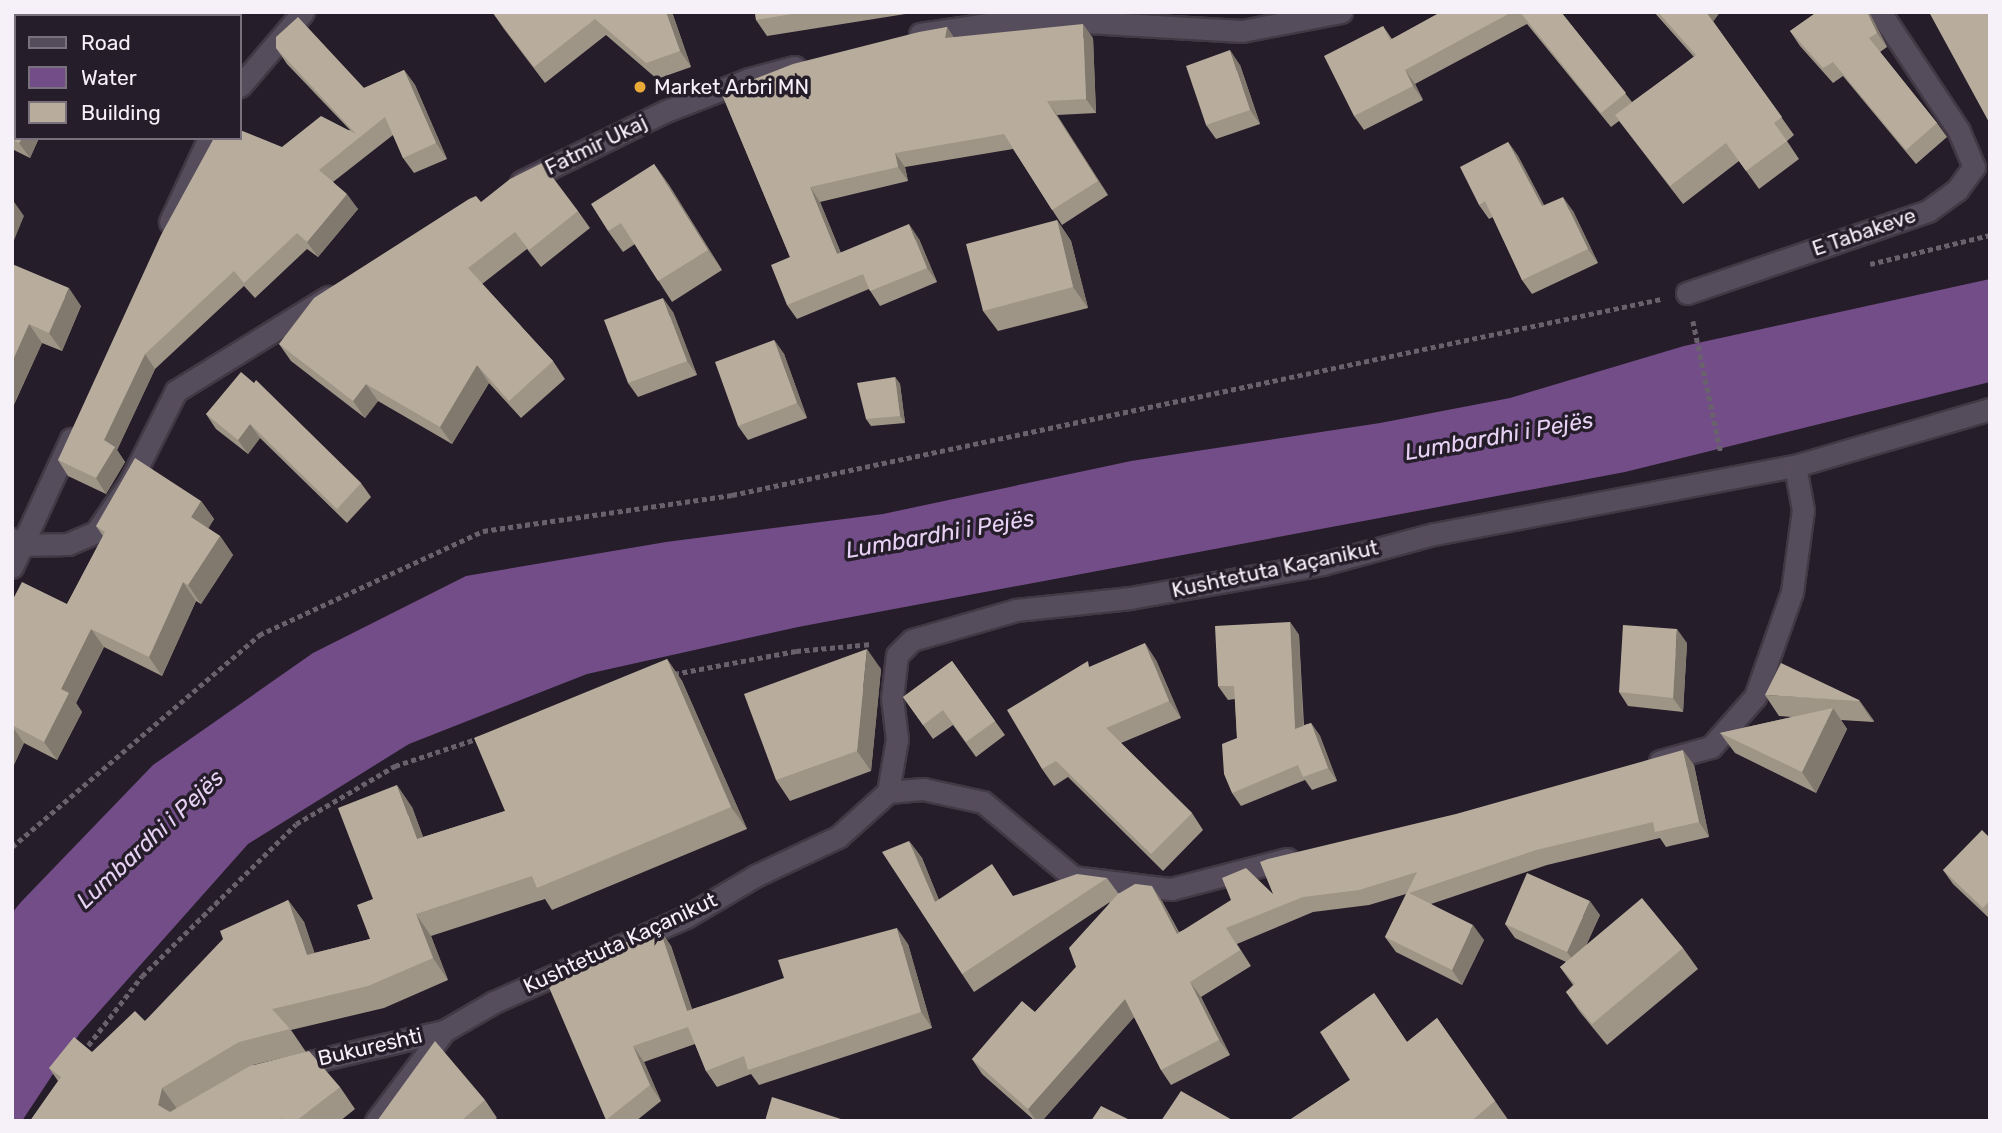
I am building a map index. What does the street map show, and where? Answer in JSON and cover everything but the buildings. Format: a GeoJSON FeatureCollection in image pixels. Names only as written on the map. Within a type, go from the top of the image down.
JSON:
{"type":"FeatureCollection","features":[{"type":"Feature","properties":{"kind":"street"},"geometry":{"type":"LineString","coordinates":[[242,84],[303,12]]}},
{"type":"Feature","properties":{"kind":"street"},"geometry":{"type":"LineString","coordinates":[[899,40],[1000,22],[1069,21],[1242,31],[1341,12]]}},
{"type":"Feature","properties":{"kind":"street","name":"E Tabakeve"},"geometry":{"type":"LineString","coordinates":[[1686,293],[1927,211],[1957,190],[1974,167],[1959,131],[1880,12]]}},
{"type":"Feature","properties":{"kind":"street","name":"Fatmir Ukaj"},"geometry":{"type":"LineString","coordinates":[[498,194],[666,111],[749,79],[820,61]]}},
{"type":"Feature","properties":{"kind":"street"},"geometry":{"type":"LineString","coordinates":[[162,240],[208,140]]}},
{"type":"Feature","properties":{"kind":"street"},"geometry":{"type":"LineString","coordinates":[[18,542],[68,544],[96,532],[129,484],[176,391],[351,282]]}},
{"type":"Feature","properties":{"kind":"street","name":"Kushtetuta Kaçanikut"},"geometry":{"type":"LineString","coordinates":[[912,640],[1016,610],[1130,598],[1309,566],[1434,534],[1795,466],[1990,409]]}},
{"type":"Feature","properties":{"kind":"street"},"geometry":{"type":"LineString","coordinates":[[12,568],[18,542],[81,418]]}},
{"type":"Feature","properties":{"kind":"street"},"geometry":{"type":"LineString","coordinates":[[1633,769],[1711,747],[1755,697],[1792,592],[1802,510],[1795,466]]}},
{"type":"Feature","properties":{"kind":"street"},"geometry":{"type":"LineString","coordinates":[[912,640],[897,655],[892,698],[897,739],[888,792],[923,789],[983,802],[1073,877],[1171,889],[1313,852]]}},
{"type":"Feature","properties":{"kind":"street","name":"Kushtetuta Kaçanikut"},"geometry":{"type":"LineString","coordinates":[[376,1121],[444,1031],[494,1002],[686,918],[755,876],[838,837],[888,792]]}},
{"type":"Feature","properties":{"kind":"street","name":"Bukureshti"},"geometry":{"type":"LineString","coordinates":[[273,1072],[444,1031]]}},
{"type":"Feature","properties":{"kind":"path"},"geometry":{"type":"LineString","coordinates":[[12,847],[259,635],[483,531],[732,495],[1686,293]]}},
{"type":"Feature","properties":{"kind":"path"},"geometry":{"type":"LineString","coordinates":[[1692,318],[1723,462]]}},
{"type":"Feature","properties":{"kind":"path"},"geometry":{"type":"LineString","coordinates":[[666,676],[796,651],[912,640]]}},
{"type":"Feature","properties":{"kind":"path"},"geometry":{"type":"LineString","coordinates":[[78,1058],[142,976],[296,824],[395,766],[488,736]]}},
{"type":"Feature","properties":{"kind":"water","name":"Lumbardhi i Pejës"},"geometry":{"type":"Polygon","coordinates":[[[1990,279],[1990,382],[1625,472],[798,627],[587,674],[409,744],[248,844],[80,1033],[22,1121],[12,1121],[12,913],[21,902],[153,765],[313,653],[466,576],[666,542],[883,514],[1131,461],[1380,423],[1510,398],[1684,346],[1990,279]]]}},
{"type":"Feature","properties":{"kind":"place","name":"Market Arbri MN"},"geometry":{"type":"Point","coordinates":[640,87]}}]}
